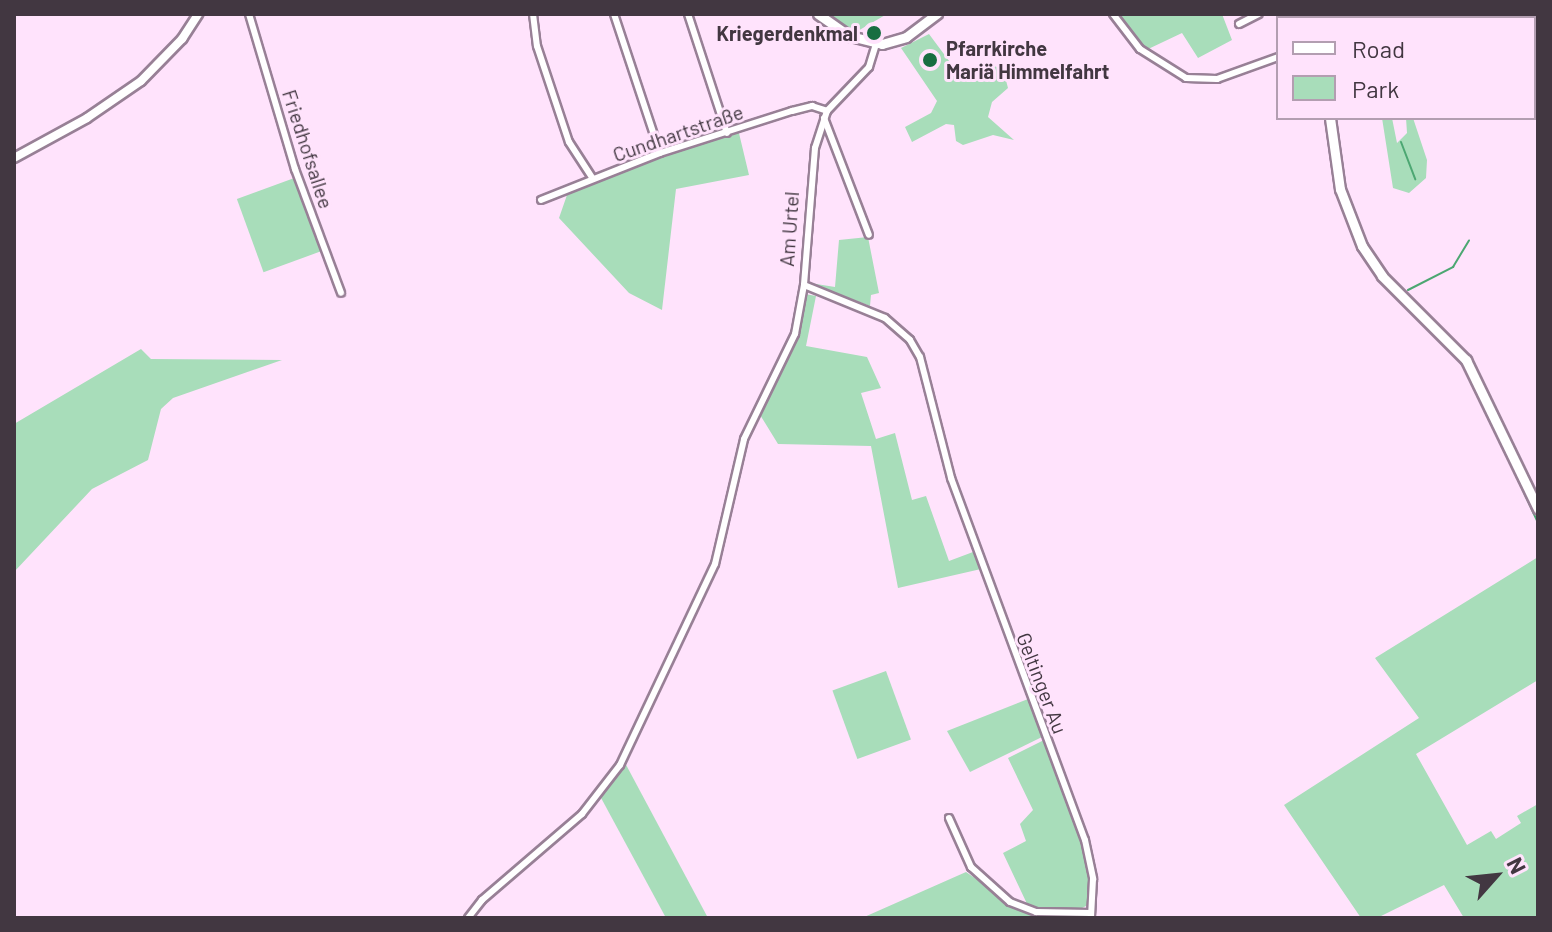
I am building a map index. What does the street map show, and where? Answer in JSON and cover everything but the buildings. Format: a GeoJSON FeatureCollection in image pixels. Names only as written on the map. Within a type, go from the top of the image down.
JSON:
{"type":"FeatureCollection","features":[{"type":"Feature","properties":{"kind":"main road"},"geometry":{"type":"LineString","coordinates":[[818,14],[841,31],[876,44],[900,40],[937,14]]}},
{"type":"Feature","properties":{"kind":"main road"},"geometry":{"type":"LineString","coordinates":[[1330,120],[1340,189],[1362,246],[1382,276],[1466,360],[1538,509]]}},
{"type":"Feature","properties":{"kind":"street"},"geometry":{"type":"LineString","coordinates":[[14,158],[87,118],[141,81],[182,39],[198,14]]}},
{"type":"Feature","properties":{"kind":"street","name":"Friedhofsallee"},"geometry":{"type":"LineString","coordinates":[[249,14],[295,169],[341,293]]}},
{"type":"Feature","properties":{"kind":"street"},"geometry":{"type":"LineString","coordinates":[[533,14],[537,46],[569,142],[593,179]]}},
{"type":"Feature","properties":{"kind":"street"},"geometry":{"type":"LineString","coordinates":[[614,14],[660,153]]}},
{"type":"Feature","properties":{"kind":"street"},"geometry":{"type":"LineString","coordinates":[[688,14],[727,133]]}},
{"type":"Feature","properties":{"kind":"street"},"geometry":{"type":"LineString","coordinates":[[1113,14],[1140,49],[1186,78],[1217,79],[1276,58]]}},
{"type":"Feature","properties":{"kind":"street"},"geometry":{"type":"LineString","coordinates":[[1239,24],[1262,14]]}},
{"type":"Feature","properties":{"kind":"street"},"geometry":{"type":"LineString","coordinates":[[869,235],[826,115],[869,67],[876,44]]}},
{"type":"Feature","properties":{"kind":"street","name":"Cundhartstraße"},"geometry":{"type":"LineString","coordinates":[[541,200],[660,153],[812,106],[826,115]]}},
{"type":"Feature","properties":{"kind":"street","name":"Am Urtel"},"geometry":{"type":"LineString","coordinates":[[826,115],[808,185],[804,285],[873,310],[910,340],[923,365],[946,461]]}},
{"type":"Feature","properties":{"kind":"street"},"geometry":{"type":"LineString","coordinates":[[468,918],[482,900],[582,814],[620,765],[715,564],[744,439],[795,334],[804,285]]}},
{"type":"Feature","properties":{"kind":"street","name":"Geltinger Au"},"geometry":{"type":"LineString","coordinates":[[946,461],[1085,840],[1093,879],[1091,915]]}},
{"type":"Feature","properties":{"kind":"street"},"geometry":{"type":"LineString","coordinates":[[949,818],[971,867],[1010,902],[1036,912],[1091,915]]}},
{"type":"Feature","properties":{"kind":"green space"},"geometry":{"type":"Polygon","coordinates":[[[826,14],[887,14],[856,32],[826,14]]]}},
{"type":"Feature","properties":{"kind":"green space"},"geometry":{"type":"Polygon","coordinates":[[[1117,14],[1222,14],[1232,40],[1198,58],[1182,33],[1144,51],[1117,14]]]}},
{"type":"Feature","properties":{"kind":"green space"},"geometry":{"type":"Polygon","coordinates":[[[929,34],[961,77],[982,62],[1003,69],[1008,88],[992,102],[988,117],[1014,140],[993,135],[963,145],[956,141],[954,125],[946,124],[912,142],[905,127],[931,113],[937,101],[901,48],[929,34]]]}},
{"type":"Feature","properties":{"kind":"green space"},"geometry":{"type":"Polygon","coordinates":[[[1382,120],[1392,120],[1397,143],[1407,133],[1406,120],[1414,120],[1427,160],[1426,178],[1409,193],[1393,188],[1382,120]]]}},
{"type":"Feature","properties":{"kind":"green space"},"geometry":{"type":"Polygon","coordinates":[[[738,129],[749,175],[676,189],[662,310],[629,293],[559,218],[567,195],[594,181],[738,129]]]}},
{"type":"Feature","properties":{"kind":"green space"},"geometry":{"type":"Polygon","coordinates":[[[297,177],[324,250],[264,272],[237,199],[297,177]]]}},
{"type":"Feature","properties":{"kind":"green space"},"geometry":{"type":"Polygon","coordinates":[[[868,237],[879,293],[871,295],[870,306],[810,283],[835,287],[839,240],[868,237]]]}},
{"type":"Feature","properties":{"kind":"green space"},"geometry":{"type":"Polygon","coordinates":[[[805,294],[816,296],[806,346],[867,357],[881,388],[861,393],[876,439],[895,433],[912,500],[926,496],[949,561],[973,552],[981,569],[898,588],[871,446],[778,444],[757,410],[798,333],[805,294]]]}},
{"type":"Feature","properties":{"kind":"green space"},"geometry":{"type":"Polygon","coordinates":[[[141,349],[151,359],[282,360],[173,398],[161,409],[148,460],[92,489],[14,572],[14,424],[141,349]]]}},
{"type":"Feature","properties":{"kind":"green space"},"geometry":{"type":"Polygon","coordinates":[[[1538,557],[1538,680],[1416,754],[1467,845],[1491,831],[1496,839],[1521,823],[1517,816],[1538,804],[1538,918],[1464,918],[1444,885],[1377,918],[1361,918],[1284,805],[1419,718],[1375,658],[1538,557]]]}},
{"type":"Feature","properties":{"kind":"green space"},"geometry":{"type":"Polygon","coordinates":[[[886,671],[911,740],[857,759],[832,690],[886,671]]]}},
{"type":"Feature","properties":{"kind":"green space"},"geometry":{"type":"Polygon","coordinates":[[[1028,699],[1042,737],[970,772],[947,731],[1028,699]]]}},
{"type":"Feature","properties":{"kind":"green space"},"geometry":{"type":"Polygon","coordinates":[[[1044,740],[1085,848],[1092,879],[1088,905],[1080,909],[1029,908],[1003,853],[1026,841],[1020,824],[1033,810],[1008,758],[1044,740]]]}},
{"type":"Feature","properties":{"kind":"green space"},"geometry":{"type":"Polygon","coordinates":[[[624,761],[708,918],[666,918],[600,796],[624,761]]]}},
{"type":"Feature","properties":{"kind":"green space"},"geometry":{"type":"Polygon","coordinates":[[[966,872],[1025,912],[1086,918],[862,918],[966,872]]]}},
{"type":"Feature","properties":{"kind":"waterway"},"geometry":{"type":"LineString","coordinates":[[1401,142],[1415,179]]}},
{"type":"Feature","properties":{"kind":"waterway"},"geometry":{"type":"LineString","coordinates":[[1408,290],[1453,267],[1469,240]]}},
{"type":"Feature","properties":{"kind":"waterway"},"geometry":{"type":"LineString","coordinates":[[1401,303],[1412,312]]}},
{"type":"Feature","properties":{"kind":"waterway"},"geometry":{"type":"LineString","coordinates":[[1510,462],[1538,523]]}},
{"type":"Feature","properties":{"kind":"place","name":"Kriegerdenkmal"},"geometry":{"type":"Point","coordinates":[874,33]}},
{"type":"Feature","properties":{"kind":"place","name":"Pfarrkirche Mariä Himmelfahrt"},"geometry":{"type":"Point","coordinates":[930,60]}}]}
